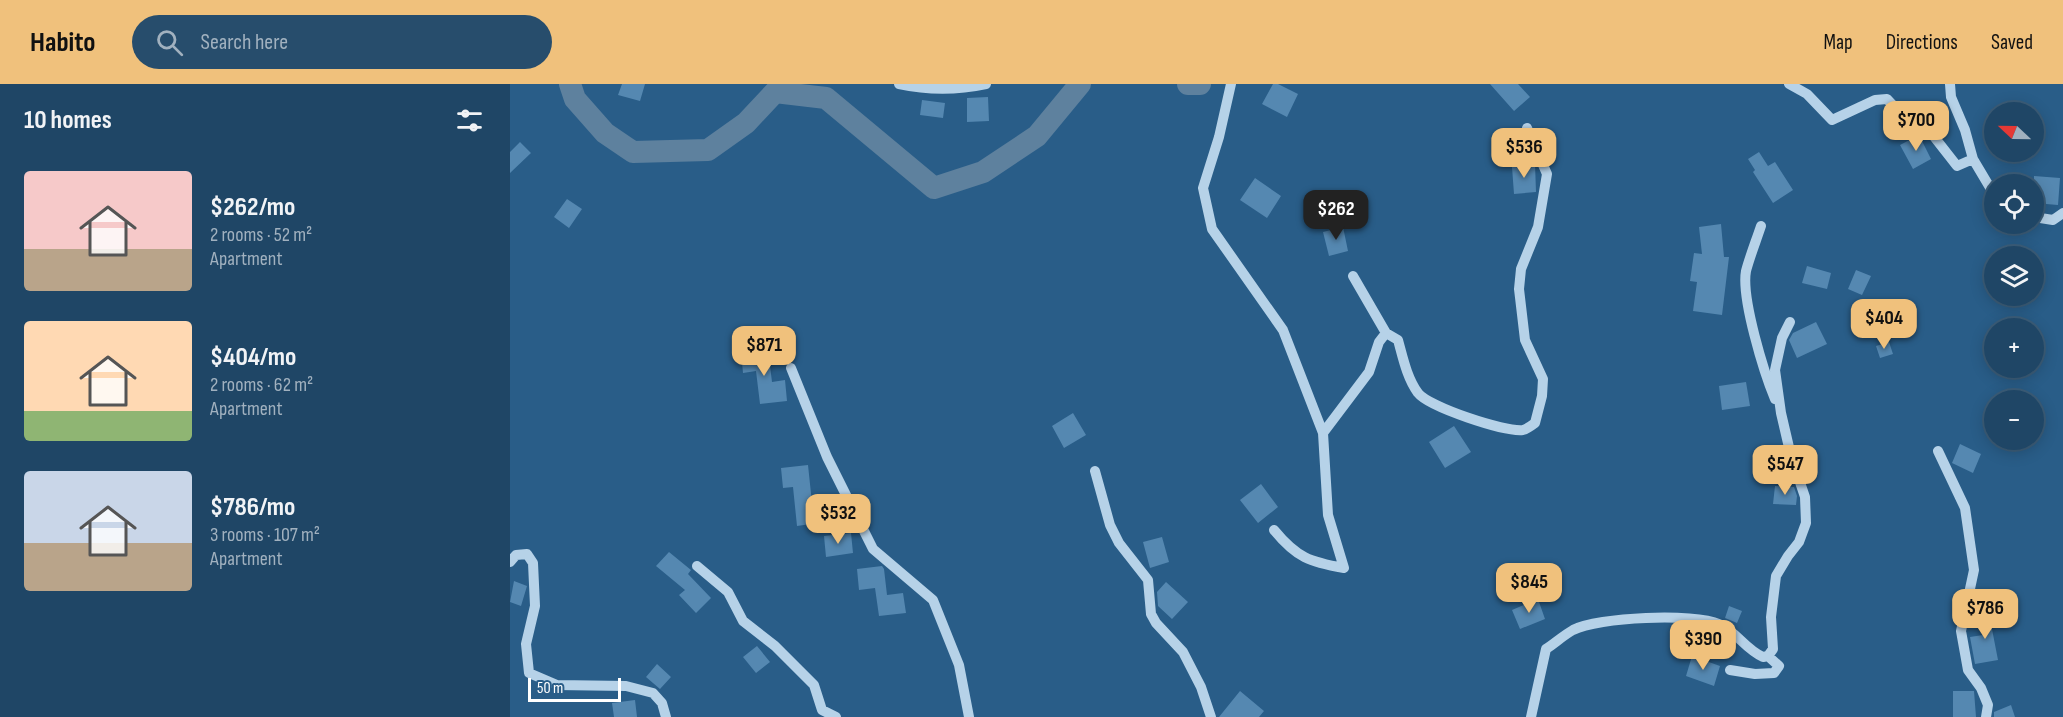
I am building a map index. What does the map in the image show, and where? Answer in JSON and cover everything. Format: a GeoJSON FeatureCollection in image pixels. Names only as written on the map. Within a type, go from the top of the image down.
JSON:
{"type":"FeatureCollection","features":[{"type":"Feature","properties":{"kind":"street"},"geometry":{"type":"LineString","coordinates":[[899,84],[919,88],[973,87],[986,84]]}},
{"type":"Feature","properties":{"kind":"street"},"geometry":{"type":"LineString","coordinates":[[1231,84],[1220,137],[1203,188],[1212,229],[1283,330],[1323,433],[1328,515],[1344,568],[1312,562],[1287,546],[1274,530]]}},
{"type":"Feature","properties":{"kind":"street"},"geometry":{"type":"LineString","coordinates":[[1789,84],[1807,94],[1832,120],[1875,100],[1887,99],[1904,117],[1928,129],[1957,166],[1973,159]]}},
{"type":"Feature","properties":{"kind":"street"},"geometry":{"type":"LineString","coordinates":[[1950,84],[1951,98],[1965,130],[1973,159],[1984,178]]}},
{"type":"Feature","properties":{"kind":"street"},"geometry":{"type":"LineString","coordinates":[[1386,333],[1392,334],[1398,340],[1409,376],[1419,394],[1448,410],[1499,428],[1524,430],[1535,423],[1542,396],[1543,379],[1525,340],[1519,289],[1521,269],[1538,227],[1547,174],[1527,128]]}},
{"type":"Feature","properties":{"kind":"street"},"geometry":{"type":"LineString","coordinates":[[2044,219],[2053,220],[2063,213]]}},
{"type":"Feature","properties":{"kind":"street"},"geometry":{"type":"LineString","coordinates":[[1761,226],[1746,273],[1747,284],[1751,319],[1767,379],[1781,413]]}},
{"type":"Feature","properties":{"kind":"street"},"geometry":{"type":"LineString","coordinates":[[1353,276],[1386,333]]}},
{"type":"Feature","properties":{"kind":"street"},"geometry":{"type":"LineString","coordinates":[[1531,717],[1546,649],[1574,629],[1602,621],[1670,618],[1709,620],[1731,631],[1756,654],[1763,657],[1768,656],[1773,649],[1771,617],[1776,576],[1799,542],[1806,523],[1805,497],[1791,456],[1781,413],[1775,370],[1782,338],[1790,322]]}},
{"type":"Feature","properties":{"kind":"street"},"geometry":{"type":"LineString","coordinates":[[1323,433],[1369,372],[1378,342],[1386,333]]}},
{"type":"Feature","properties":{"kind":"street"},"geometry":{"type":"LineString","coordinates":[[791,368],[827,457],[873,549],[933,600],[959,665],[969,717]]}},
{"type":"Feature","properties":{"kind":"street"},"geometry":{"type":"LineString","coordinates":[[1938,451],[1965,508],[1974,570],[1961,632],[1968,670],[1981,688],[1988,705],[1986,717]]}},
{"type":"Feature","properties":{"kind":"street"},"geometry":{"type":"LineString","coordinates":[[1095,471],[1110,525],[1119,543],[1148,580],[1151,614],[1183,652],[1201,687],[1211,717]]}},
{"type":"Feature","properties":{"kind":"street"},"geometry":{"type":"LineString","coordinates":[[510,562],[516,555],[527,554],[533,563],[535,606],[526,644],[529,673],[558,685],[626,686],[653,693],[662,703],[666,717]]}},
{"type":"Feature","properties":{"kind":"street"},"geometry":{"type":"LineString","coordinates":[[697,566],[728,592],[743,621],[775,646],[814,685],[822,710],[837,717]]}},
{"type":"Feature","properties":{"kind":"street"},"geometry":{"type":"LineString","coordinates":[[1730,670],[1755,674],[1774,673],[1779,666],[1768,656]]}},
{"type":"Feature","properties":{"kind":"building"},"geometry":{"type":"Polygon","coordinates":[[[622,84],[645,84],[640,101],[618,95],[622,84]]]}},
{"type":"Feature","properties":{"kind":"building"},"geometry":{"type":"Polygon","coordinates":[[[1273,84],[1278,84],[1298,94],[1287,117],[1262,104],[1273,84]]]}},
{"type":"Feature","properties":{"kind":"building"},"geometry":{"type":"Polygon","coordinates":[[[1490,84],[1518,84],[1530,97],[1514,111],[1490,84]]]}},
{"type":"Feature","properties":{"kind":"building"},"geometry":{"type":"Polygon","coordinates":[[[988,97],[989,121],[967,122],[967,98],[988,97]]]}},
{"type":"Feature","properties":{"kind":"building"},"geometry":{"type":"Polygon","coordinates":[[[922,100],[945,103],[943,118],[920,115],[922,100]]]}},
{"type":"Feature","properties":{"kind":"building"},"geometry":{"type":"Polygon","coordinates":[[[1919,135],[1931,159],[1913,169],[1900,145],[1919,135]]]}},
{"type":"Feature","properties":{"kind":"building"},"geometry":{"type":"Polygon","coordinates":[[[520,142],[531,153],[510,173],[510,152],[520,142]]]}},
{"type":"Feature","properties":{"kind":"building"},"geometry":{"type":"Polygon","coordinates":[[[1759,152],[1768,166],[1775,162],[1793,190],[1773,203],[1753,172],[1755,170],[1748,159],[1759,152]]]}},
{"type":"Feature","properties":{"kind":"building"},"geometry":{"type":"Polygon","coordinates":[[[1535,164],[1536,192],[1514,194],[1512,167],[1535,164]]]}},
{"type":"Feature","properties":{"kind":"building"},"geometry":{"type":"Polygon","coordinates":[[[2044,177],[2060,178],[2058,205],[2044,204],[2044,177]]]}},
{"type":"Feature","properties":{"kind":"building"},"geometry":{"type":"Polygon","coordinates":[[[1255,178],[1281,196],[1267,218],[1240,200],[1255,178]]]}},
{"type":"Feature","properties":{"kind":"building"},"geometry":{"type":"Polygon","coordinates":[[[567,199],[582,209],[569,228],[554,217],[567,199]]]}},
{"type":"Feature","properties":{"kind":"building"},"geometry":{"type":"Polygon","coordinates":[[[1721,224],[1724,257],[1729,257],[1722,315],[1693,311],[1697,282],[1690,281],[1694,253],[1702,254],[1699,227],[1721,224]]]}},
{"type":"Feature","properties":{"kind":"building"},"geometry":{"type":"Polygon","coordinates":[[[1343,227],[1348,251],[1329,256],[1323,232],[1343,227]]]}},
{"type":"Feature","properties":{"kind":"building"},"geometry":{"type":"Polygon","coordinates":[[[1807,266],[1831,273],[1827,289],[1802,283],[1807,266]]]}},
{"type":"Feature","properties":{"kind":"building"},"geometry":{"type":"Polygon","coordinates":[[[1856,270],[1871,276],[1862,295],[1848,289],[1856,270]]]}},
{"type":"Feature","properties":{"kind":"building"},"geometry":{"type":"Polygon","coordinates":[[[1816,322],[1827,344],[1797,358],[1789,340],[1793,333],[1816,322]]]}},
{"type":"Feature","properties":{"kind":"building"},"geometry":{"type":"Polygon","coordinates":[[[1889,342],[1893,354],[1880,358],[1876,346],[1889,342]]]}},
{"type":"Feature","properties":{"kind":"building"},"geometry":{"type":"Polygon","coordinates":[[[768,349],[772,382],[785,380],[787,401],[760,404],[756,371],[743,373],[741,352],[768,349]]]}},
{"type":"Feature","properties":{"kind":"building"},"geometry":{"type":"Polygon","coordinates":[[[1746,382],[1750,406],[1722,410],[1719,386],[1746,382]]]}},
{"type":"Feature","properties":{"kind":"building"},"geometry":{"type":"Polygon","coordinates":[[[1073,413],[1086,435],[1064,448],[1052,426],[1073,413]]]}},
{"type":"Feature","properties":{"kind":"building"},"geometry":{"type":"Polygon","coordinates":[[[1454,426],[1471,452],[1445,468],[1429,442],[1454,426]]]}},
{"type":"Feature","properties":{"kind":"building"},"geometry":{"type":"Polygon","coordinates":[[[1960,444],[1981,454],[1973,473],[1952,463],[1960,444]]]}},
{"type":"Feature","properties":{"kind":"building"},"geometry":{"type":"Polygon","coordinates":[[[808,465],[812,503],[822,502],[825,522],[797,526],[793,487],[783,488],[781,468],[808,465]]]}},
{"type":"Feature","properties":{"kind":"building"},"geometry":{"type":"Polygon","coordinates":[[[1261,484],[1278,507],[1258,523],[1240,500],[1261,484]]]}},
{"type":"Feature","properties":{"kind":"building"},"geometry":{"type":"Polygon","coordinates":[[[1775,486],[1794,487],[1797,496],[1796,505],[1773,504],[1775,486]]]}},
{"type":"Feature","properties":{"kind":"building"},"geometry":{"type":"Polygon","coordinates":[[[851,533],[853,553],[826,557],[824,536],[851,533]]]}},
{"type":"Feature","properties":{"kind":"building"},"geometry":{"type":"Polygon","coordinates":[[[1162,537],[1169,562],[1150,568],[1143,542],[1162,537]]]}},
{"type":"Feature","properties":{"kind":"building"},"geometry":{"type":"Polygon","coordinates":[[[669,552],[691,570],[688,574],[711,598],[696,613],[679,595],[685,590],[656,566],[669,552]]]}},
{"type":"Feature","properties":{"kind":"building"},"geometry":{"type":"Polygon","coordinates":[[[882,566],[887,595],[903,593],[906,613],[879,616],[875,588],[859,590],[857,569],[882,566]]]}},
{"type":"Feature","properties":{"kind":"building"},"geometry":{"type":"Polygon","coordinates":[[[514,581],[527,586],[521,606],[510,602],[514,581]]]}},
{"type":"Feature","properties":{"kind":"building"},"geometry":{"type":"Polygon","coordinates":[[[1166,582],[1188,602],[1172,619],[1158,606],[1157,592],[1166,582]]]}},
{"type":"Feature","properties":{"kind":"building"},"geometry":{"type":"Polygon","coordinates":[[[1538,599],[1545,619],[1520,629],[1512,610],[1538,599]]]}},
{"type":"Feature","properties":{"kind":"building"},"geometry":{"type":"Polygon","coordinates":[[[1988,604],[1989,612],[1996,612],[1996,624],[1991,624],[1998,660],[1975,664],[1970,637],[1983,635],[1983,605],[1988,604]]]}},
{"type":"Feature","properties":{"kind":"building"},"geometry":{"type":"Polygon","coordinates":[[[1729,606],[1742,611],[1737,623],[1725,618],[1729,606]]]}},
{"type":"Feature","properties":{"kind":"building"},"geometry":{"type":"Polygon","coordinates":[[[757,646],[770,662],[756,673],[743,657],[757,646]]]}},
{"type":"Feature","properties":{"kind":"building"},"geometry":{"type":"Polygon","coordinates":[[[1692,656],[1720,666],[1714,686],[1686,676],[1692,656]]]}},
{"type":"Feature","properties":{"kind":"building"},"geometry":{"type":"Polygon","coordinates":[[[657,664],[671,677],[660,689],[646,677],[657,664]]]}},
{"type":"Feature","properties":{"kind":"building"},"geometry":{"type":"Polygon","coordinates":[[[1240,691],[1264,711],[1259,717],[1219,717],[1240,691]]]}},
{"type":"Feature","properties":{"kind":"building"},"geometry":{"type":"Polygon","coordinates":[[[1953,691],[1974,691],[1976,717],[1953,717],[1953,691]]]}},
{"type":"Feature","properties":{"kind":"building"},"geometry":{"type":"Polygon","coordinates":[[[635,700],[637,717],[614,717],[612,703],[635,700]]]}},
{"type":"Feature","properties":{"kind":"building"},"geometry":{"type":"Polygon","coordinates":[[[2011,705],[2015,717],[1994,717],[1994,712],[2011,705]]]}},
{"type":"Feature","properties":{"kind":"waterway"},"geometry":{"type":"LineString","coordinates":[[570,84],[575,99],[605,133],[633,152],[708,150],[746,123],[775,92],[826,98],[934,188],[983,172],[1037,136],[1080,84]]}},
{"type":"Feature","properties":{"kind":"waterway"},"geometry":{"type":"LineString","coordinates":[[1188,84],[1200,84]]}}]}
